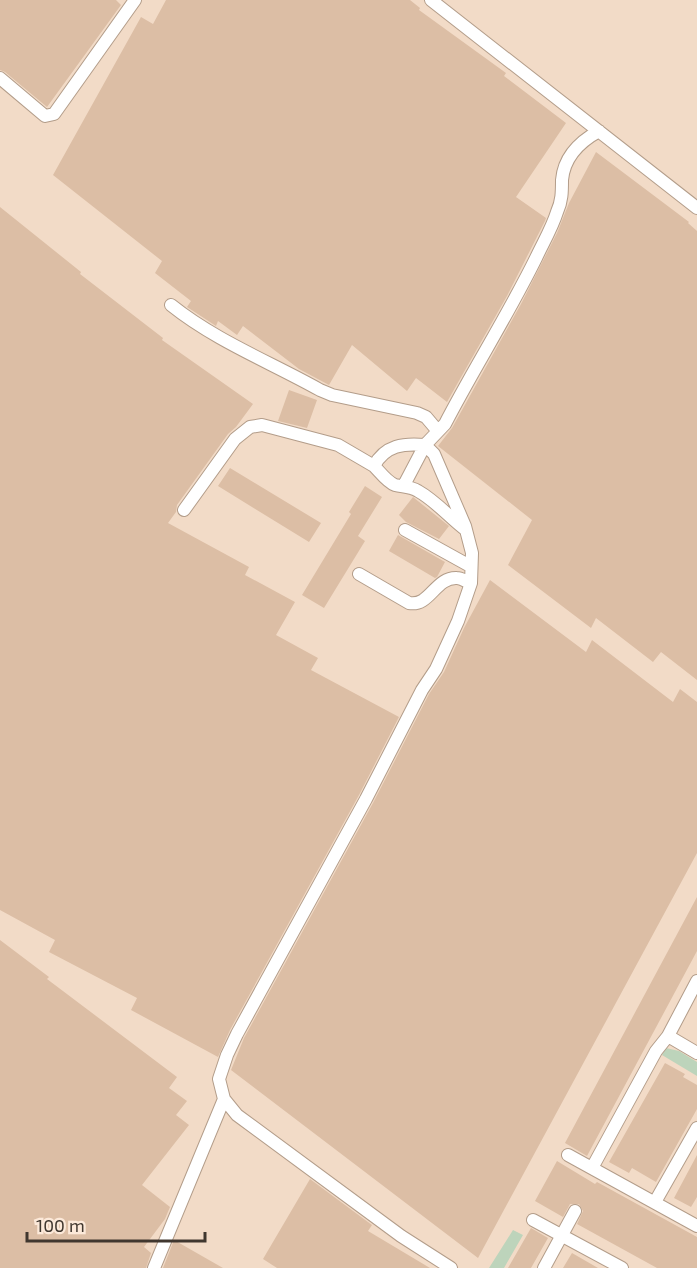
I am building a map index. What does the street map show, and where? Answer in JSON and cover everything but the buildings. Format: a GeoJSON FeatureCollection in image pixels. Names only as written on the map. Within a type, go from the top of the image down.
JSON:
{"type":"FeatureCollection","features":[{"type":"Feature","properties":{"kind":"street"},"geometry":{"type":"LineString","coordinates":[[0,78],[45,116],[54,114],[135,0]]}},
{"type":"Feature","properties":{"kind":"street"},"geometry":{"type":"LineString","coordinates":[[431,0],[697,207]]}},
{"type":"Feature","properties":{"kind":"street"},"geometry":{"type":"LineString","coordinates":[[404,485],[425,445],[445,424],[531,268],[557,212],[563,193],[562,180],[565,167],[573,151],[584,139],[599,131]]}},
{"type":"Feature","properties":{"kind":"street"},"geometry":{"type":"LineString","coordinates":[[171,305],[195,324],[224,341],[320,390],[332,395],[426,417],[438,430]]}},
{"type":"Feature","properties":{"kind":"street"},"geometry":{"type":"LineString","coordinates":[[184,510],[235,439],[250,427],[262,425],[338,445],[374,466],[395,485],[404,485],[430,499],[466,530]]}},
{"type":"Feature","properties":{"kind":"street"},"geometry":{"type":"LineString","coordinates":[[374,466],[378,458],[397,445],[406,443],[425,445],[434,454],[466,530],[472,553],[471,583],[436,669],[422,690],[366,799],[237,1034],[219,1079],[224,1099],[254,1128],[401,1236],[451,1268]]}},
{"type":"Feature","properties":{"kind":"street"},"geometry":{"type":"LineString","coordinates":[[405,530],[471,566]]}},
{"type":"Feature","properties":{"kind":"street"},"geometry":{"type":"LineString","coordinates":[[359,574],[409,603],[417,605],[447,580],[457,578],[471,583]]}},
{"type":"Feature","properties":{"kind":"street"},"geometry":{"type":"LineString","coordinates":[[592,1168],[697,981]]}},
{"type":"Feature","properties":{"kind":"street"},"geometry":{"type":"LineString","coordinates":[[668,1036],[697,1053]]}},
{"type":"Feature","properties":{"kind":"street"},"geometry":{"type":"LineString","coordinates":[[154,1268],[224,1099]]}},
{"type":"Feature","properties":{"kind":"street"},"geometry":{"type":"LineString","coordinates":[[656,1202],[697,1128]]}},
{"type":"Feature","properties":{"kind":"street"},"geometry":{"type":"LineString","coordinates":[[568,1155],[697,1226]]}},
{"type":"Feature","properties":{"kind":"street"},"geometry":{"type":"LineString","coordinates":[[544,1268],[575,1211]]}},
{"type":"Feature","properties":{"kind":"street"},"geometry":{"type":"LineString","coordinates":[[533,1220],[622,1268]]}},
{"type":"Feature","properties":{"kind":"green space"},"geometry":{"type":"Polygon","coordinates":[[[666,1048],[679,1051],[697,1062],[697,1076],[662,1055],[666,1048]]]}},
{"type":"Feature","properties":{"kind":"green space"},"geometry":{"type":"Polygon","coordinates":[[[513,1230],[523,1235],[504,1268],[489,1268],[513,1230]]]}}]}
